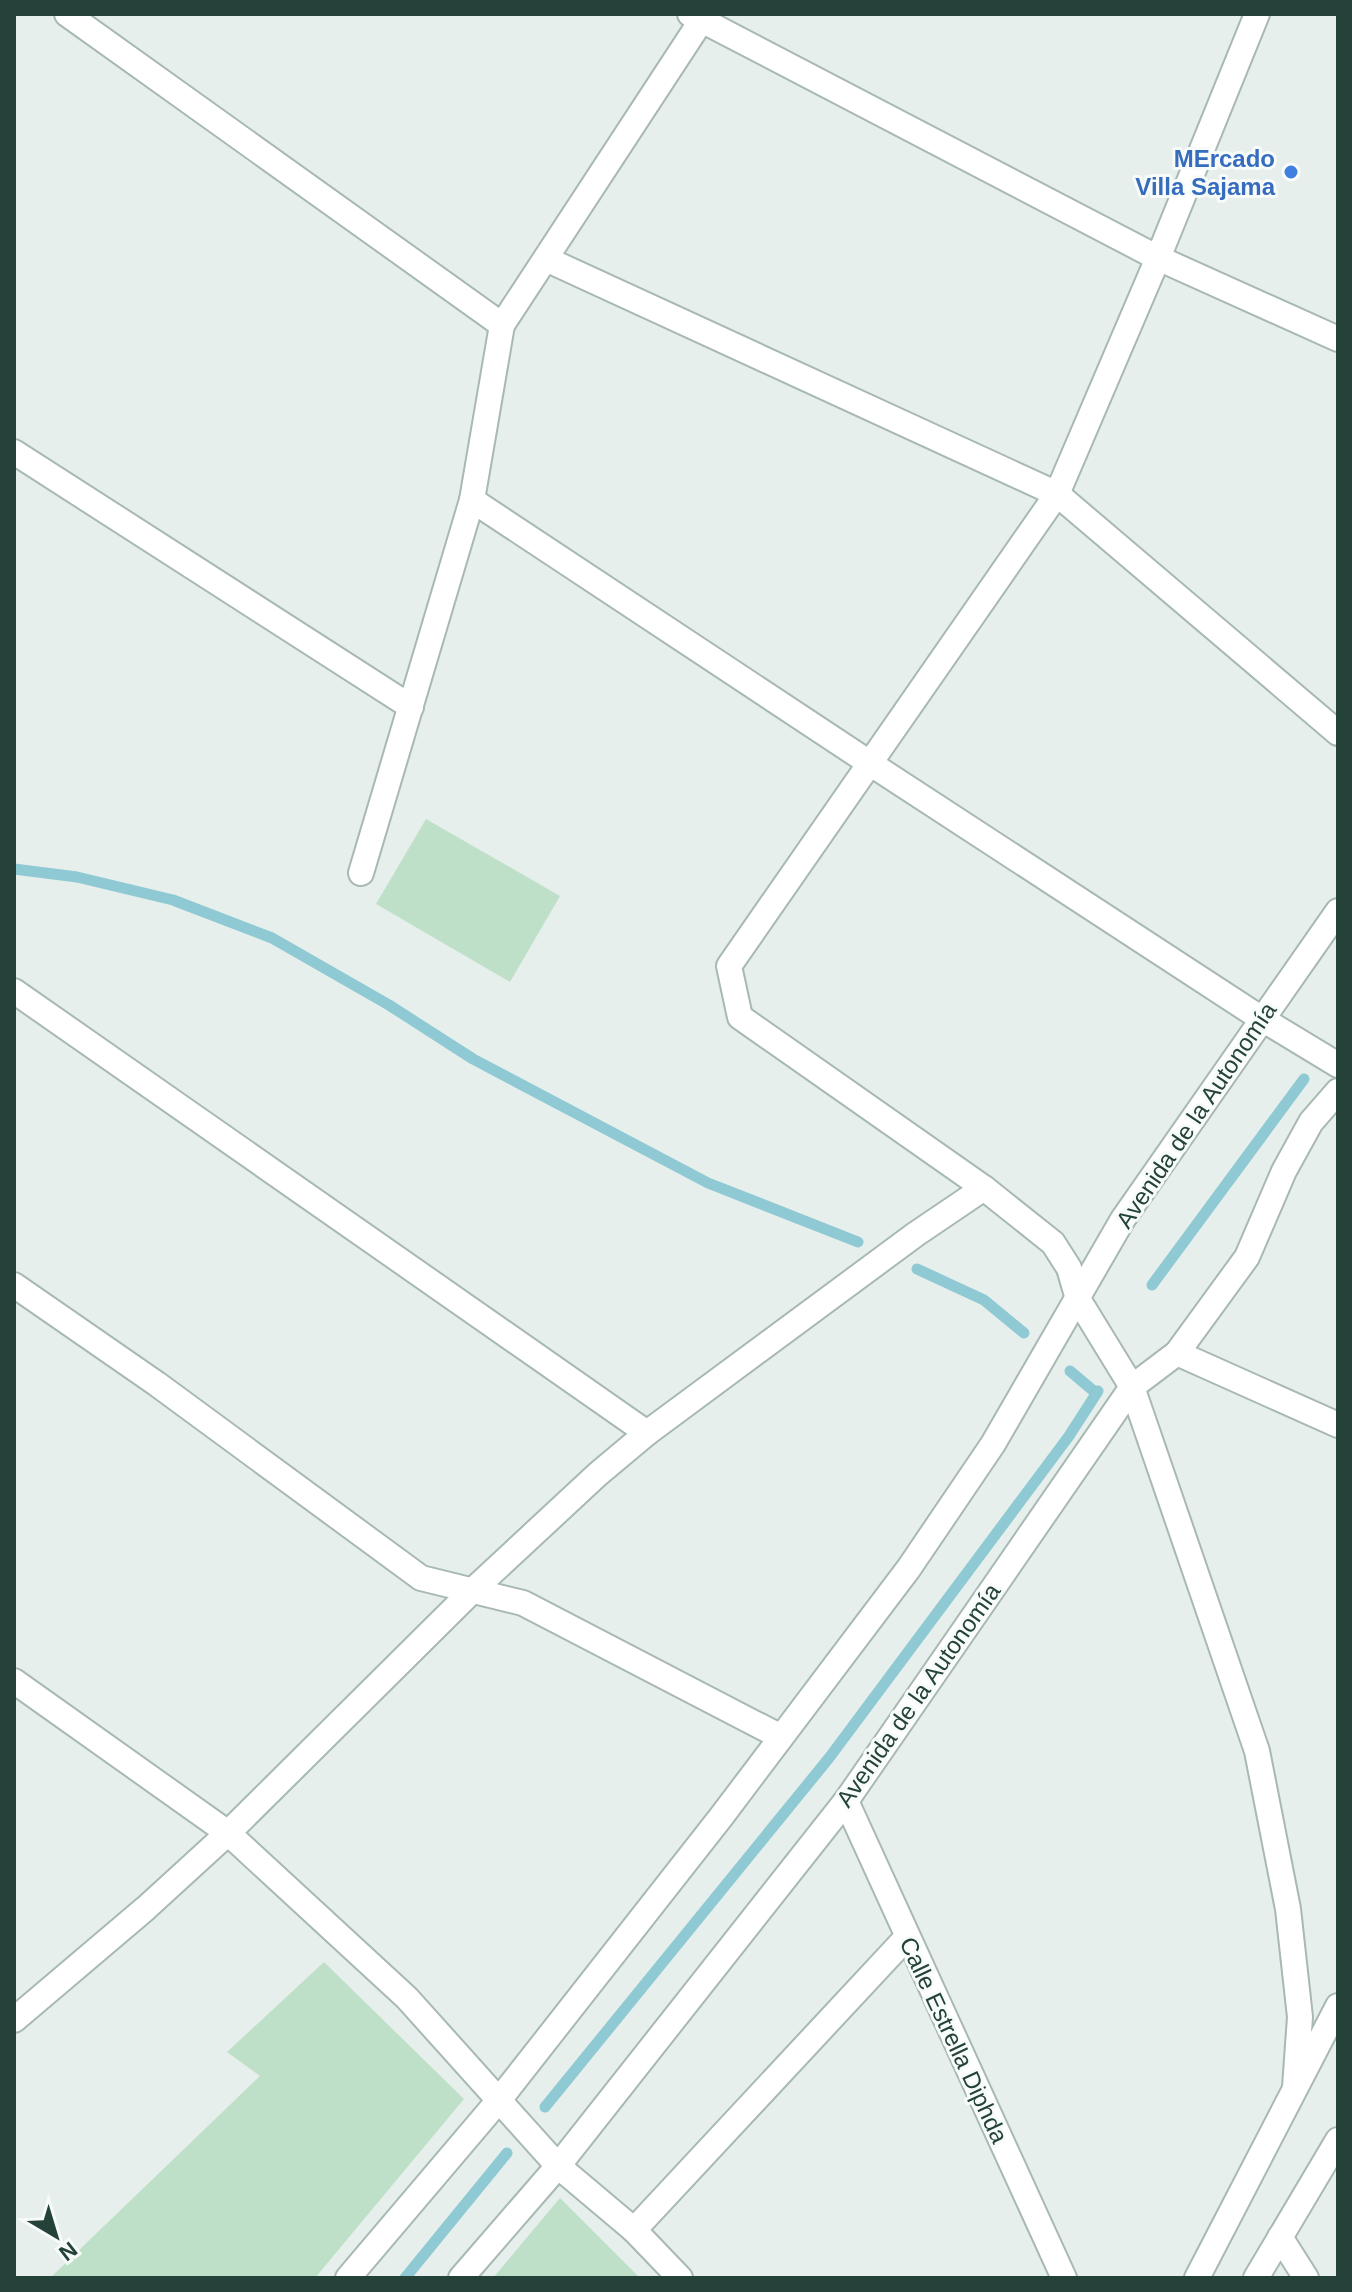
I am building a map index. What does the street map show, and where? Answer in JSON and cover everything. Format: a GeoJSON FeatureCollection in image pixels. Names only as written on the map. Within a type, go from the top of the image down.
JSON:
{"type":"FeatureCollection","features":[{"type":"Feature","properties":{"kind":"street"},"geometry":{"type":"LineString","coordinates":[[67,14],[94,21],[502,325]]}},
{"type":"Feature","properties":{"kind":"street"},"geometry":{"type":"LineString","coordinates":[[1257,14],[1158,258],[1057,494],[729,966],[740,1017],[984,1188],[1053,1243],[1069,1268],[1078,1299],[1132,1387],[1257,1751],[1290,1924],[1300,2017],[1295,2087]]}},
{"type":"Feature","properties":{"kind":"street"},"geometry":{"type":"LineString","coordinates":[[361,873],[472,500],[502,325],[695,18],[1158,258],[1338,339]]}},
{"type":"Feature","properties":{"kind":"street"},"geometry":{"type":"LineString","coordinates":[[546,259],[1057,494],[1338,733]]}},
{"type":"Feature","properties":{"kind":"street"},"geometry":{"type":"LineString","coordinates":[[14,452],[411,707]]}},
{"type":"Feature","properties":{"kind":"street"},"geometry":{"type":"LineString","coordinates":[[472,500],[868,762],[1262,1019],[1338,1065]]}},
{"type":"Feature","properties":{"kind":"street","name":"Avenida de la Autonomía"},"geometry":{"type":"LineString","coordinates":[[348,2278],[499,2100],[918,1556],[993,1444],[1123,1219],[1338,911]]}},
{"type":"Feature","properties":{"kind":"street"},"geometry":{"type":"LineString","coordinates":[[14,991],[647,1433]]}},
{"type":"Feature","properties":{"kind":"street","name":"Avenida de la Autonomía"},"geometry":{"type":"LineString","coordinates":[[461,2278],[558,2166],[846,1801],[1132,1387],[1177,1353],[1247,1257],[1284,1171],[1304,1134],[1338,1091]]}},
{"type":"Feature","properties":{"kind":"street"},"geometry":{"type":"LineString","coordinates":[[14,2020],[146,1908],[228,1833],[471,1592],[598,1474],[647,1433],[916,1234],[984,1188]]}},
{"type":"Feature","properties":{"kind":"street"},"geometry":{"type":"LineString","coordinates":[[14,1285],[157,1384],[421,1578],[523,1603],[781,1737]]}},
{"type":"Feature","properties":{"kind":"street"},"geometry":{"type":"LineString","coordinates":[[1177,1353],[1338,1425]]}},
{"type":"Feature","properties":{"kind":"street"},"geometry":{"type":"LineString","coordinates":[[14,1681],[228,1833],[407,1998],[558,2166],[634,2230],[680,2278]]}},
{"type":"Feature","properties":{"kind":"street","name":"Calle Estrella Diphda"},"geometry":{"type":"LineString","coordinates":[[846,1801],[1064,2278]]}},
{"type":"Feature","properties":{"kind":"street"},"geometry":{"type":"LineString","coordinates":[[634,2230],[907,1937]]}},
{"type":"Feature","properties":{"kind":"street"},"geometry":{"type":"LineString","coordinates":[[1197,2278],[1338,2006]]}},
{"type":"Feature","properties":{"kind":"street"},"geometry":{"type":"LineString","coordinates":[[1256,2278],[1338,2140]]}},
{"type":"Feature","properties":{"kind":"street"},"geometry":{"type":"LineString","coordinates":[[1280,2237],[1306,2278]]}},
{"type":"Feature","properties":{"kind":"green space"},"geometry":{"type":"Polygon","coordinates":[[[426,819],[560,896],[510,982],[376,904],[426,819]]]}},
{"type":"Feature","properties":{"kind":"green space"},"geometry":{"type":"Polygon","coordinates":[[[324,1962],[464,2099],[315,2278],[50,2278],[260,2076],[227,2052],[324,1962]]]}},
{"type":"Feature","properties":{"kind":"green space"},"geometry":{"type":"Polygon","coordinates":[[[560,2198],[640,2278],[493,2278],[560,2198]]]}},
{"type":"Feature","properties":{"kind":"waterway"},"geometry":{"type":"LineString","coordinates":[[14,869],[77,877],[173,900],[272,938],[389,1005],[473,1059],[708,1183],[858,1242]]}},
{"type":"Feature","properties":{"kind":"waterway"},"geometry":{"type":"LineString","coordinates":[[1152,1285],[1304,1079]]}},
{"type":"Feature","properties":{"kind":"waterway"},"geometry":{"type":"LineString","coordinates":[[917,1269],[984,1300],[1024,1333]]}},
{"type":"Feature","properties":{"kind":"waterway"},"geometry":{"type":"LineString","coordinates":[[1070,1371],[1096,1393]]}},
{"type":"Feature","properties":{"kind":"waterway"},"geometry":{"type":"LineString","coordinates":[[545,2107],[829,1758],[1069,1436],[1098,1391]]}},
{"type":"Feature","properties":{"kind":"waterway"},"geometry":{"type":"LineString","coordinates":[[405,2278],[507,2153]]}},
{"type":"Feature","properties":{"kind":"place","name":"MErcado Villa Sajama"},"geometry":{"type":"Point","coordinates":[1291,172]}}]}
